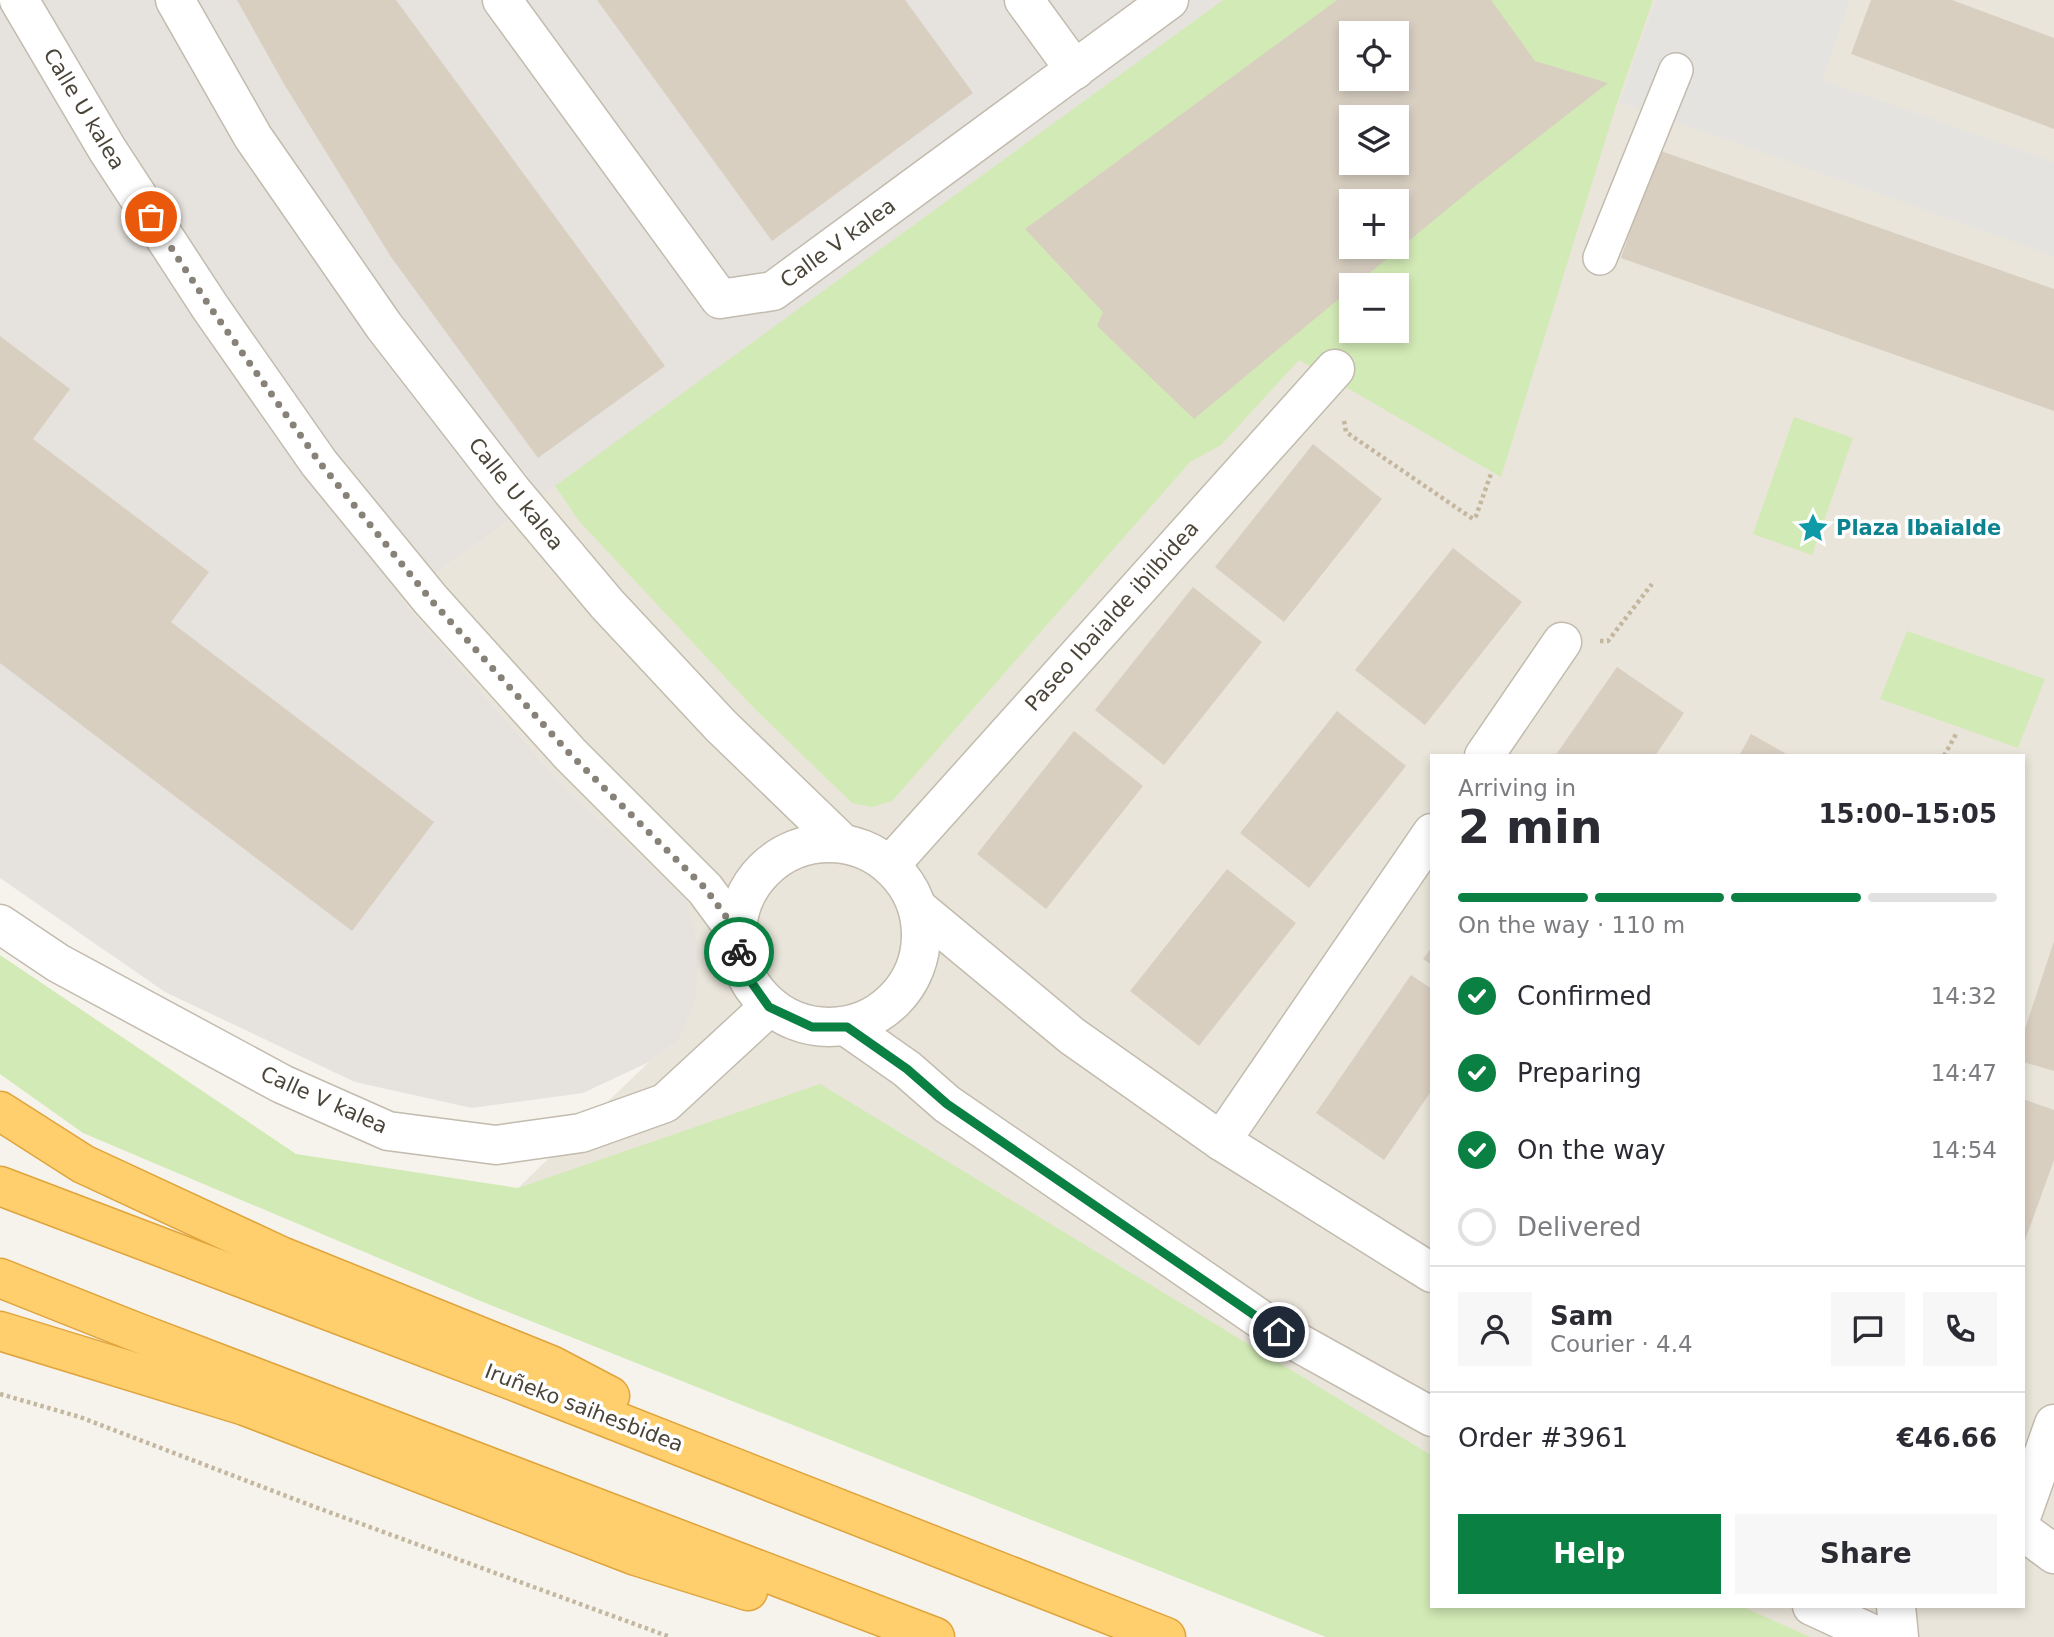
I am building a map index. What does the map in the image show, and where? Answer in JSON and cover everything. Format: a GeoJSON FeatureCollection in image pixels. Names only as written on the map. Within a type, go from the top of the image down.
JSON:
{"type":"FeatureCollection","features":[{"type":"Feature","properties":{"kind":"highway"},"geometry":{"type":"LineString","coordinates":[[0,1111],[83,1164],[281,1256],[551,1365],[769,1480]]}},
{"type":"Feature","properties":{"kind":"highway","name":"Iruñeko saihesbidea"},"geometry":{"type":"LineString","coordinates":[[0,1186],[769,1480],[1166,1637]]}},
{"type":"Feature","properties":{"kind":"highway"},"geometry":{"type":"LineString","coordinates":[[0,1278],[935,1637]]}},
{"type":"Feature","properties":{"kind":"highway"},"geometry":{"type":"LineString","coordinates":[[0,1331],[245,1406],[636,1556],[900,1637]]}},
{"type":"Feature","properties":{"kind":"street","name":"Calle U kalea"},"geometry":{"type":"LineString","coordinates":[[19,0],[121,171],[210,307],[320,463],[431,600],[570,754],[705,888],[736,930]]}},
{"type":"Feature","properties":{"kind":"street","name":"Calle U kalea"},"geometry":{"type":"LineString","coordinates":[[176,0],[253,137],[384,327],[512,491],[607,604],[721,726],[840,841]]}},
{"type":"Feature","properties":{"kind":"street","name":"Calle V kalea"},"geometry":{"type":"LineString","coordinates":[[502,0],[720,299],[773,291],[1074,70]]}},
{"type":"Feature","properties":{"kind":"street"},"geometry":{"type":"LineString","coordinates":[[1024,0],[1074,70],[1169,0]]}},
{"type":"Feature","properties":{"kind":"street"},"geometry":{"type":"LineString","coordinates":[[1600,258],[1676,70]]}},
{"type":"Feature","properties":{"kind":"street","name":"Paseo Ibaialde ibilbidea"},"geometry":{"type":"LineString","coordinates":[[891,864],[1335,369]]}},
{"type":"Feature","properties":{"kind":"street"},"geometry":{"type":"LineString","coordinates":[[1485,754],[1562,642]]}},
{"type":"Feature","properties":{"kind":"street"},"geometry":{"type":"LineString","coordinates":[[1221,1141],[1430,836]]}},
{"type":"Feature","properties":{"kind":"street"},"geometry":{"type":"LineString","coordinates":[[919,909],[922,952],[905,990],[876,1017],[847,1027],[812,1027],[769,1007],[742,969],[736,930],[749,886],[787,851],[840,841],[891,864],[919,909],[1072,1036],[1221,1141],[1430,1272]]}},
{"type":"Feature","properties":{"kind":"street","name":"Calle V kalea"},"geometry":{"type":"LineString","coordinates":[[0,924],[58,963],[294,1089],[388,1131],[496,1145],[581,1133],[665,1103],[769,1007]]}},
{"type":"Feature","properties":{"kind":"street"},"geometry":{"type":"LineString","coordinates":[[847,1027],[907,1069],[947,1104],[1279,1332],[1430,1416]]}},
{"type":"Feature","properties":{"kind":"street"},"geometry":{"type":"LineString","coordinates":[[2025,1505],[2054,1424]]}},
{"type":"Feature","properties":{"kind":"street"},"geometry":{"type":"LineString","coordinates":[[2025,1532],[2054,1554]]}},
{"type":"Feature","properties":{"kind":"street"},"geometry":{"type":"LineString","coordinates":[[1816,1608],[1879,1637]]}},
{"type":"Feature","properties":{"kind":"street"},"geometry":{"type":"LineString","coordinates":[[1896,1608],[1899,1637]]}},
{"type":"Feature","properties":{"kind":"path"},"geometry":{"type":"LineString","coordinates":[[1562,642],[1608,641],[1651,584]]}},
{"type":"Feature","properties":{"kind":"path"},"geometry":{"type":"LineString","coordinates":[[1945,754],[1956,734]]}},
{"type":"Feature","properties":{"kind":"path"},"geometry":{"type":"LineString","coordinates":[[0,1394],[80,1416],[307,1504],[670,1637]]}},
{"type":"Feature","properties":{"kind":"shaded area"},"geometry":{"type":"Polygon","coordinates":[[[0,0],[1223,0],[401,599],[564,787],[686,899],[700,951],[695,999],[679,1040],[649,1062],[583,1093],[472,1108],[355,1082],[165,992],[0,878],[0,0]]]}},
{"type":"Feature","properties":{"kind":"shaded area"},"geometry":{"type":"Polygon","coordinates":[[[1223,0],[2054,0],[2054,1637],[1326,1637],[518,1188],[649,1062],[679,1040],[685,899],[564,787],[401,599],[1223,0]]]}},
{"type":"Feature","properties":{"kind":"shaded area"},"geometry":{"type":"Polygon","coordinates":[[[1656,0],[1850,0],[1822,80],[2054,162],[2054,256],[1620,102],[1656,0]]]}},
{"type":"Feature","properties":{"kind":"green space"},"geometry":{"type":"Polygon","coordinates":[[[1223,0],[1653,0],[1615,109],[1501,477],[1299,360],[1221,445],[1190,462],[892,801],[872,807],[852,803],[754,708],[579,521],[555,486],[1223,0]]]}},
{"type":"Feature","properties":{"kind":"green space"},"geometry":{"type":"Polygon","coordinates":[[[1794,417],[1853,438],[1812,555],[1753,534],[1794,417]]]}},
{"type":"Feature","properties":{"kind":"green space"},"geometry":{"type":"Polygon","coordinates":[[[1907,631],[2045,679],[2018,748],[1880,699],[1907,631]]]}},
{"type":"Feature","properties":{"kind":"green space"},"geometry":{"type":"Polygon","coordinates":[[[0,955],[296,1154],[518,1188],[820,1084],[1430,1454],[1430,1608],[1745,1608],[1810,1637],[1326,1637],[478,1300],[83,1133],[0,1074],[0,955]]]}},
{"type":"Feature","properties":{"kind":"building"},"geometry":{"type":"Polygon","coordinates":[[[237,0],[396,0],[665,366],[538,458],[391,257],[284,84],[237,0]]]}},
{"type":"Feature","properties":{"kind":"building"},"geometry":{"type":"Polygon","coordinates":[[[597,0],[905,0],[973,93],[772,241],[597,0]]]}},
{"type":"Feature","properties":{"kind":"building"},"geometry":{"type":"Polygon","coordinates":[[[1337,0],[1491,0],[1535,61],[1608,83],[1409,241],[1409,189],[1339,189],[1339,259],[1387,259],[1370,273],[1339,273],[1339,299],[1194,419],[1097,326],[1103,312],[1025,229],[1337,0]]]}},
{"type":"Feature","properties":{"kind":"building"},"geometry":{"type":"Polygon","coordinates":[[[1871,0],[1952,0],[2054,38],[2054,129],[1851,54],[1871,0]]]}},
{"type":"Feature","properties":{"kind":"building"},"geometry":{"type":"Polygon","coordinates":[[[1658,150],[2054,289],[2054,411],[1621,258],[1658,150]]]}},
{"type":"Feature","properties":{"kind":"building"},"geometry":{"type":"Polygon","coordinates":[[[0,336],[70,389],[33,439],[209,572],[171,622],[434,822],[352,931],[0,663],[0,336]]]}},
{"type":"Feature","properties":{"kind":"building"},"geometry":{"type":"Polygon","coordinates":[[[1313,444],[1382,499],[1284,622],[1215,567],[1313,444]]]}},
{"type":"Feature","properties":{"kind":"building"},"geometry":{"type":"Polygon","coordinates":[[[1453,548],[1522,602],[1425,725],[1355,670],[1453,548]]]}},
{"type":"Feature","properties":{"kind":"building"},"geometry":{"type":"Polygon","coordinates":[[[1193,587],[1262,642],[1164,765],[1095,710],[1193,587]]]}},
{"type":"Feature","properties":{"kind":"building"},"geometry":{"type":"Polygon","coordinates":[[[1617,667],[1684,713],[1656,754],[1556,754],[1617,667]]]}},
{"type":"Feature","properties":{"kind":"building"},"geometry":{"type":"Polygon","coordinates":[[[1337,711],[1406,766],[1309,888],[1240,833],[1337,711]]]}},
{"type":"Feature","properties":{"kind":"building"},"geometry":{"type":"Polygon","coordinates":[[[1074,731],[1143,786],[1046,909],[977,854],[1074,731]]]}},
{"type":"Feature","properties":{"kind":"building"},"geometry":{"type":"Polygon","coordinates":[[[1751,734],[1786,754],[1740,754],[1751,734]]]}},
{"type":"Feature","properties":{"kind":"building"},"geometry":{"type":"Polygon","coordinates":[[[1227,869],[1296,923],[1199,1046],[1130,991],[1227,869]]]}},
{"type":"Feature","properties":{"kind":"building"},"geometry":{"type":"Polygon","coordinates":[[[2054,941],[2054,1071],[2025,1063],[2025,1029],[2054,941]]]}},
{"type":"Feature","properties":{"kind":"building"},"geometry":{"type":"Polygon","coordinates":[[[1430,950],[1430,964],[1423,959],[1430,950]]]}},
{"type":"Feature","properties":{"kind":"building"},"geometry":{"type":"Polygon","coordinates":[[[1411,975],[1430,988],[1430,1093],[1384,1160],[1316,1113],[1411,975]]]}},
{"type":"Feature","properties":{"kind":"building"},"geometry":{"type":"Polygon","coordinates":[[[2025,1100],[2054,1110],[2054,1160],[2025,1240],[2025,1100]]]}},
{"type":"Feature","properties":{"kind":"way so far"},"geometry":{"type":"LineString","coordinates":[[151,217],[210,307],[320,463],[431,600],[570,754],[705,888],[736,930],[739,952]]}},
{"type":"Feature","properties":{"kind":"place","name":"Plaza Ibaialde"},"geometry":{"type":"Point","coordinates":[1813,528]}},
{"type":"Feature","properties":{"kind":"route"},"geometry":{"type":"LineString","coordinates":[[739,952],[742,969],[769,1007],[812,1027],[847,1027],[907,1069],[947,1104],[1279,1332]]}}]}
